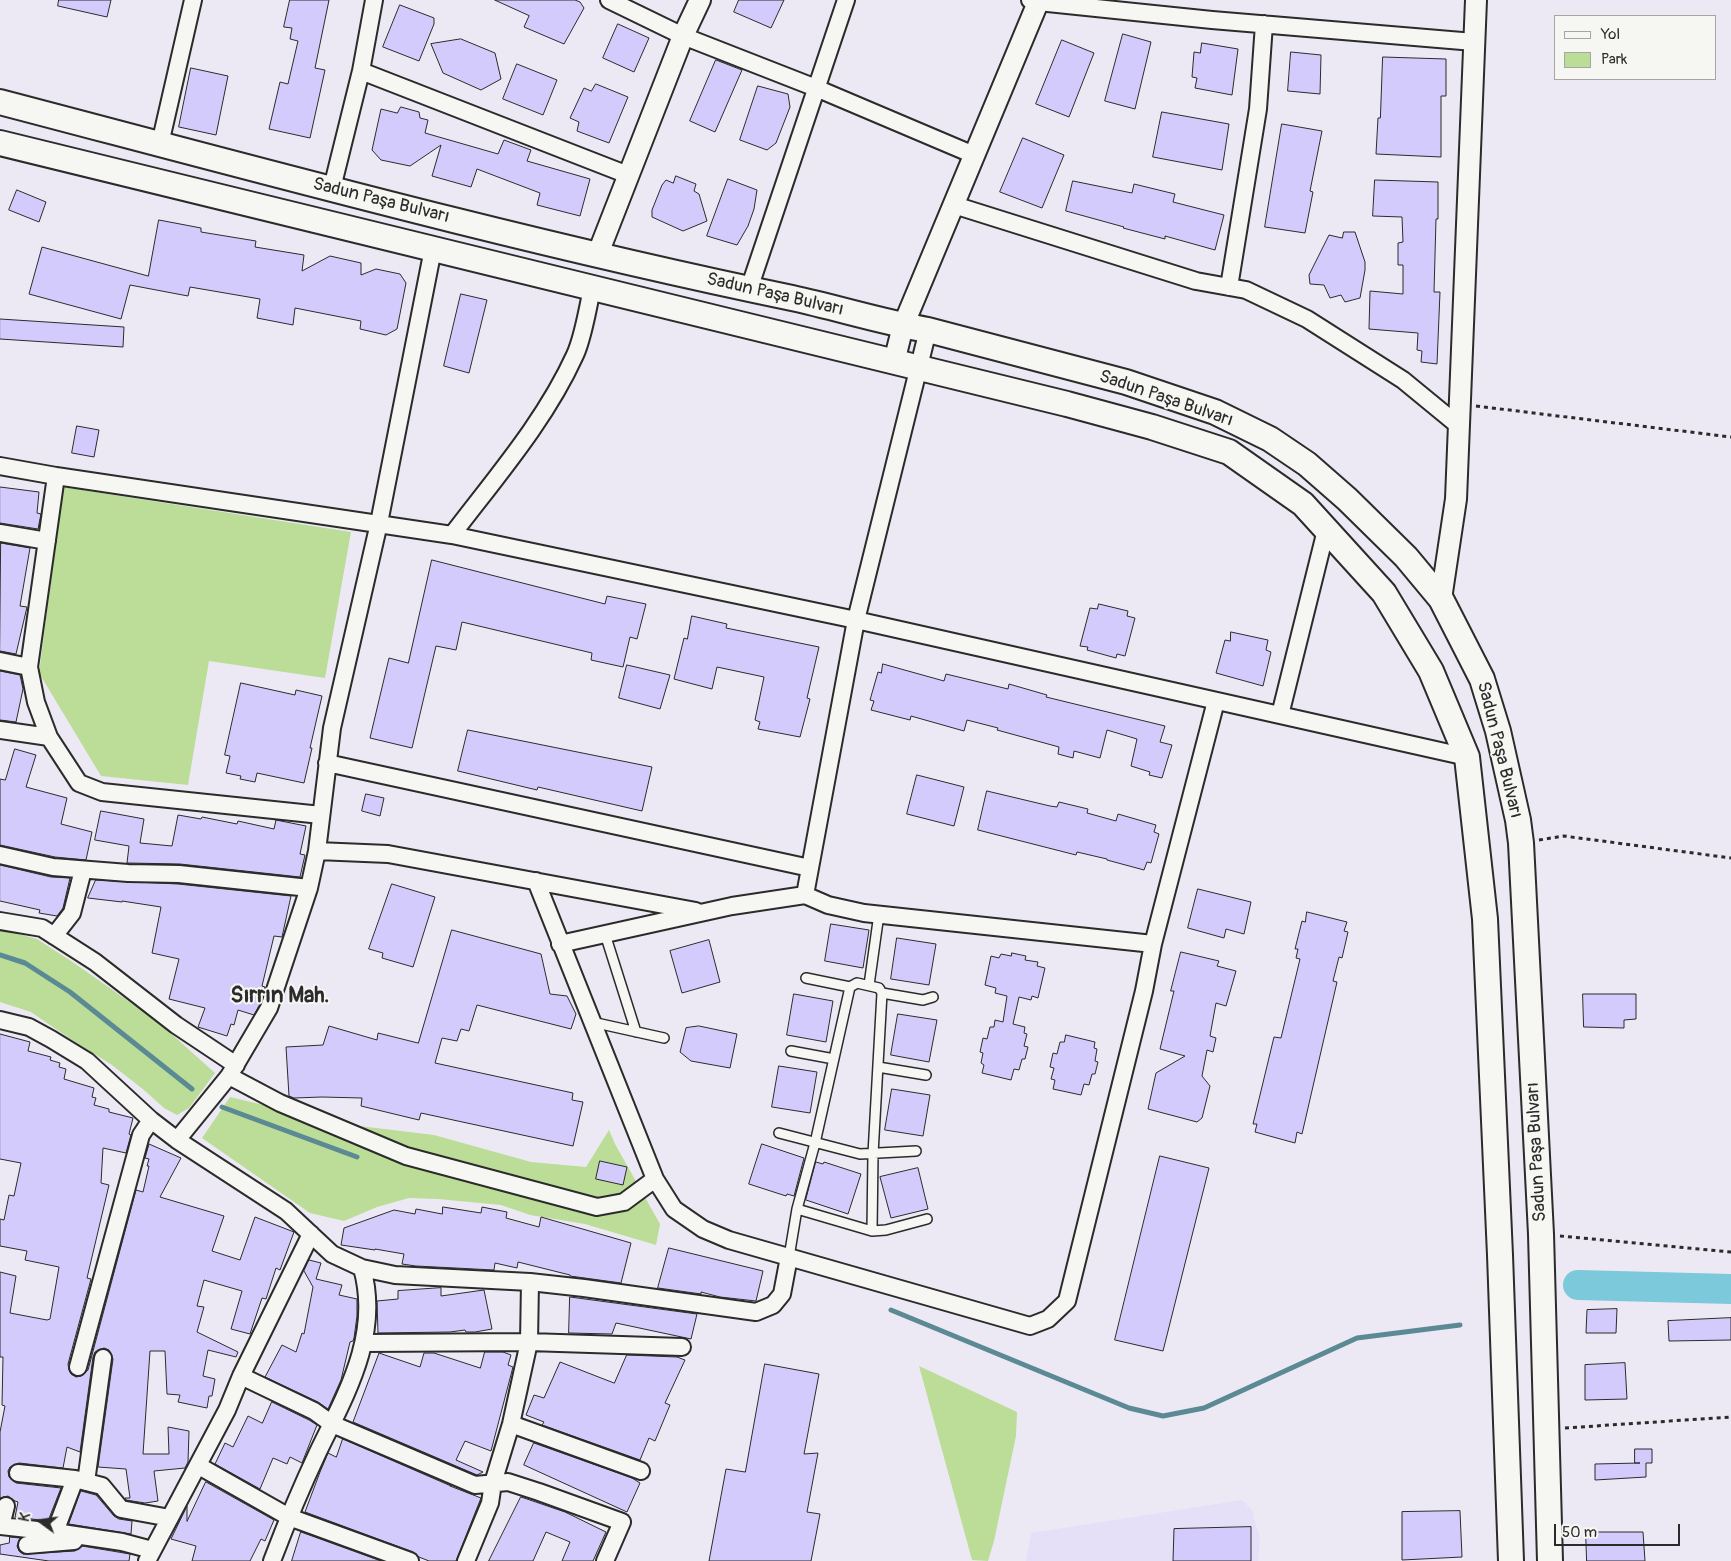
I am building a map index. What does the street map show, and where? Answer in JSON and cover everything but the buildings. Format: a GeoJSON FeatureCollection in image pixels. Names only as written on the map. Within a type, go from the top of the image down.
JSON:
{"type":"FeatureCollection","features":[{"type":"Feature","properties":{"kind":"main road","name":"Sadun Paşa Bulvarı"},"geometry":{"type":"LineString","coordinates":[[0,102],[205,157],[597,256],[815,303],[903,326],[928,330],[1126,382],[1214,412],[1270,439],[1307,464],[1347,499],[1406,557],[1441,599],[1482,679],[1504,758],[1518,820],[1521,843],[1542,1234],[1550,1561]]}},
{"type":"Feature","properties":{"kind":"main road","name":"Sadun Paşa Bulvarı"},"geometry":{"type":"LineString","coordinates":[[0,143],[1067,404],[1152,427],[1229,452],[1303,504],[1384,593],[1431,670],[1467,757],[1485,919],[1500,1245],[1511,1561]]}},
{"type":"Feature","properties":{"kind":"street"},"geometry":{"type":"LineString","coordinates":[[332,188],[361,72],[374,0]]}},
{"type":"Feature","properties":{"kind":"street"},"geometry":{"type":"LineString","coordinates":[[609,0],[683,36],[816,88],[974,155]]}},
{"type":"Feature","properties":{"kind":"street"},"geometry":{"type":"LineString","coordinates":[[597,256],[683,36],[700,0]]}},
{"type":"Feature","properties":{"kind":"street"},"geometry":{"type":"LineString","coordinates":[[749,289],[846,0]]}},
{"type":"Feature","properties":{"kind":"street"},"geometry":{"type":"LineString","coordinates":[[1441,599],[1456,499],[1476,0]]}},
{"type":"Feature","properties":{"kind":"street"},"geometry":{"type":"LineString","coordinates":[[160,144],[189,1]]}},
{"type":"Feature","properties":{"kind":"street"},"geometry":{"type":"LineString","coordinates":[[894,362],[903,326],[1036,1],[1264,24],[1474,42]]}},
{"type":"Feature","properties":{"kind":"street"},"geometry":{"type":"LineString","coordinates":[[1229,287],[1258,109],[1264,24]]}},
{"type":"Feature","properties":{"kind":"street"},"geometry":{"type":"LineString","coordinates":[[361,72],[628,175]]}},
{"type":"Feature","properties":{"kind":"street"},"geometry":{"type":"LineString","coordinates":[[954,205],[1196,281],[1246,290],[1308,319],[1403,380],[1459,426]]}},
{"type":"Feature","properties":{"kind":"street"},"geometry":{"type":"LineString","coordinates":[[177,1140],[232,1071],[269,1008],[309,888],[317,850],[332,728],[379,524],[433,249]]}},
{"type":"Feature","properties":{"kind":"street"},"geometry":{"type":"LineString","coordinates":[[452,535],[533,429],[552,400],[576,353],[592,288]]}},
{"type":"Feature","properties":{"kind":"street"},"geometry":{"type":"LineString","coordinates":[[805,895],[856,620],[928,330]]}},
{"type":"Feature","properties":{"kind":"street"},"geometry":{"type":"LineString","coordinates":[[0,466],[452,535],[856,620],[1467,757]]}},
{"type":"Feature","properties":{"kind":"street"},"geometry":{"type":"LineString","coordinates":[[56,476],[29,667],[36,702],[49,738],[79,783],[102,792],[320,815]]}},
{"type":"Feature","properties":{"kind":"street"},"geometry":{"type":"LineString","coordinates":[[1280,715],[1326,530]]}},
{"type":"Feature","properties":{"kind":"street"},"geometry":{"type":"LineString","coordinates":[[0,533],[47,541]]}},
{"type":"Feature","properties":{"kind":"street"},"geometry":{"type":"LineString","coordinates":[[0,661],[29,667]]}},
{"type":"Feature","properties":{"kind":"street"},"geometry":{"type":"LineString","coordinates":[[536,881],[655,1179],[674,1209],[702,1229],[728,1240],[1030,1326],[1048,1319],[1066,1301],[1144,991],[1153,944],[1216,701]]}},
{"type":"Feature","properties":{"kind":"street"},"geometry":{"type":"LineString","coordinates":[[0,730],[49,738]]}},
{"type":"Feature","properties":{"kind":"street"},"geometry":{"type":"LineString","coordinates":[[327,763],[810,868]]}},
{"type":"Feature","properties":{"kind":"street"},"geometry":{"type":"LineString","coordinates":[[317,850],[388,854],[703,912]]}},
{"type":"Feature","properties":{"kind":"street"},"geometry":{"type":"LineString","coordinates":[[0,856],[53,867],[179,874],[309,888]]}},
{"type":"Feature","properties":{"kind":"street"},"geometry":{"type":"LineString","coordinates":[[54,936],[72,913],[83,870]]}},
{"type":"Feature","properties":{"kind":"street"},"geometry":{"type":"LineString","coordinates":[[560,944],[732,906],[805,895],[828,905],[878,914],[1153,944]]}},
{"type":"Feature","properties":{"kind":"street"},"geometry":{"type":"LineString","coordinates":[[0,921],[42,928],[95,962],[232,1071],[280,1103],[406,1156],[597,1207],[624,1202],[655,1179]]}},
{"type":"Feature","properties":{"kind":"street"},"geometry":{"type":"LineString","coordinates":[[0,1020],[28,1027],[51,1038],[80,1057],[99,1071],[151,1120],[177,1140],[286,1212],[332,1254],[362,1268],[395,1275],[530,1282],[584,1288],[756,1312],[773,1305],[782,1294],[789,1257]]}},
{"type":"Feature","properties":{"kind":"street"},"geometry":{"type":"LineString","coordinates":[[78,1367],[141,1135],[151,1120]]}},
{"type":"Feature","properties":{"kind":"street"},"geometry":{"type":"LineString","coordinates":[[6,1506],[1,1526],[122,1542],[150,1556],[227,1410],[241,1376],[312,1234]]}},
{"type":"Feature","properties":{"kind":"street"},"geometry":{"type":"LineString","coordinates":[[272,1561],[289,1517],[344,1399],[364,1344],[368,1306],[367,1286],[362,1268]]}},
{"type":"Feature","properties":{"kind":"street"},"geometry":{"type":"LineString","coordinates":[[466,1561],[490,1503],[493,1483],[511,1424],[529,1342],[530,1282]]}},
{"type":"Feature","properties":{"kind":"street"},"geometry":{"type":"LineString","coordinates":[[364,1344],[529,1342],[682,1347]]}},
{"type":"Feature","properties":{"kind":"street"},"geometry":{"type":"LineString","coordinates":[[55,1532],[80,1480],[104,1358]]}},
{"type":"Feature","properties":{"kind":"street"},"geometry":{"type":"LineString","coordinates":[[241,1376],[314,1411],[332,1424],[475,1485],[508,1482],[622,1522],[605,1561]]}},
{"type":"Feature","properties":{"kind":"street"},"geometry":{"type":"LineString","coordinates":[[511,1424],[641,1471]]}},
{"type":"Feature","properties":{"kind":"street"},"geometry":{"type":"LineString","coordinates":[[198,1466],[289,1517],[410,1561]]}},
{"type":"Feature","properties":{"kind":"street"},"geometry":{"type":"LineString","coordinates":[[18,1473],[80,1480],[102,1486],[122,1509],[170,1518]]}},
{"type":"Feature","properties":{"kind":"street"},"geometry":{"type":"LineString","coordinates":[[27,1546],[76,1541],[122,1542]]}},
{"type":"Feature","properties":{"kind":"lane"},"geometry":{"type":"LineString","coordinates":[[869,985],[878,914]]}},
{"type":"Feature","properties":{"kind":"lane"},"geometry":{"type":"LineString","coordinates":[[605,934],[636,1032]]}},
{"type":"Feature","properties":{"kind":"lane"},"geometry":{"type":"LineString","coordinates":[[806,978],[850,986],[857,982],[880,988],[882,993],[873,1154],[872,1232]]}},
{"type":"Feature","properties":{"kind":"lane"},"geometry":{"type":"LineString","coordinates":[[789,1257],[798,1210],[816,1143],[850,986]]}},
{"type":"Feature","properties":{"kind":"lane"},"geometry":{"type":"LineString","coordinates":[[882,993],[923,1000],[933,997]]}},
{"type":"Feature","properties":{"kind":"lane"},"geometry":{"type":"LineString","coordinates":[[592,1022],[664,1038]]}},
{"type":"Feature","properties":{"kind":"lane"},"geometry":{"type":"LineString","coordinates":[[791,1051],[834,1059]]}},
{"type":"Feature","properties":{"kind":"lane"},"geometry":{"type":"LineString","coordinates":[[878,1067],[926,1075]]}},
{"type":"Feature","properties":{"kind":"lane"},"geometry":{"type":"LineString","coordinates":[[778,1133],[860,1154],[916,1151]]}},
{"type":"Feature","properties":{"kind":"lane"},"geometry":{"type":"LineString","coordinates":[[798,1210],[872,1232],[926,1219]]}},
{"type":"Feature","properties":{"kind":"path"},"geometry":{"type":"LineString","coordinates":[[1460,405],[1731,437]]}},
{"type":"Feature","properties":{"kind":"path"},"geometry":{"type":"LineString","coordinates":[[1521,843],[1564,836],[1731,858]]}},
{"type":"Feature","properties":{"kind":"path"},"geometry":{"type":"LineString","coordinates":[[1542,1234],[1731,1252]]}},
{"type":"Feature","properties":{"kind":"path"},"geometry":{"type":"LineString","coordinates":[[1547,1429],[1731,1417]]}},
{"type":"Feature","properties":{"kind":"shaded area"},"geometry":{"type":"Polygon","coordinates":[[[1242,1500],[1254,1512],[1253,1515],[1260,1538],[1258,1561],[1026,1561],[1031,1533],[1242,1500]]]}},
{"type":"Feature","properties":{"kind":"green space"},"geometry":{"type":"Polygon","coordinates":[[[63,487],[351,532],[325,678],[209,661],[188,785],[101,776],[39,673],[63,487]]]}},
{"type":"Feature","properties":{"kind":"green space"},"geometry":{"type":"Polygon","coordinates":[[[0,929],[37,939],[74,963],[157,1021],[215,1073],[189,1108],[177,1115],[164,1108],[112,1065],[31,1012],[0,1002],[0,929]]]}},
{"type":"Feature","properties":{"kind":"green space"},"geometry":{"type":"Polygon","coordinates":[[[230,1097],[343,1124],[434,1135],[531,1162],[586,1167],[609,1130],[660,1224],[656,1245],[585,1224],[530,1215],[501,1205],[438,1199],[409,1198],[377,1207],[344,1221],[310,1213],[202,1138],[230,1097]]]}},
{"type":"Feature","properties":{"kind":"green space"},"geometry":{"type":"Polygon","coordinates":[[[919,1366],[1017,1412],[1016,1436],[988,1561],[972,1560],[919,1366]]]}},
{"type":"Feature","properties":{"kind":"waterway"},"geometry":{"type":"LineString","coordinates":[[0,955],[25,963],[70,992],[192,1089]]}},
{"type":"Feature","properties":{"kind":"waterway"},"geometry":{"type":"LineString","coordinates":[[222,1107],[357,1157]]}},
{"type":"Feature","properties":{"kind":"waterway"},"geometry":{"type":"LineString","coordinates":[[1578,1285],[1731,1289]]}},
{"type":"Feature","properties":{"kind":"waterway"},"geometry":{"type":"LineString","coordinates":[[891,1310],[1129,1408],[1163,1416],[1204,1408],[1357,1338],[1460,1325]]}},
{"type":"Feature","properties":{"kind":"district","name":"Sırrın Mah."},"geometry":{"type":"Point","coordinates":[280,996]}}]}
